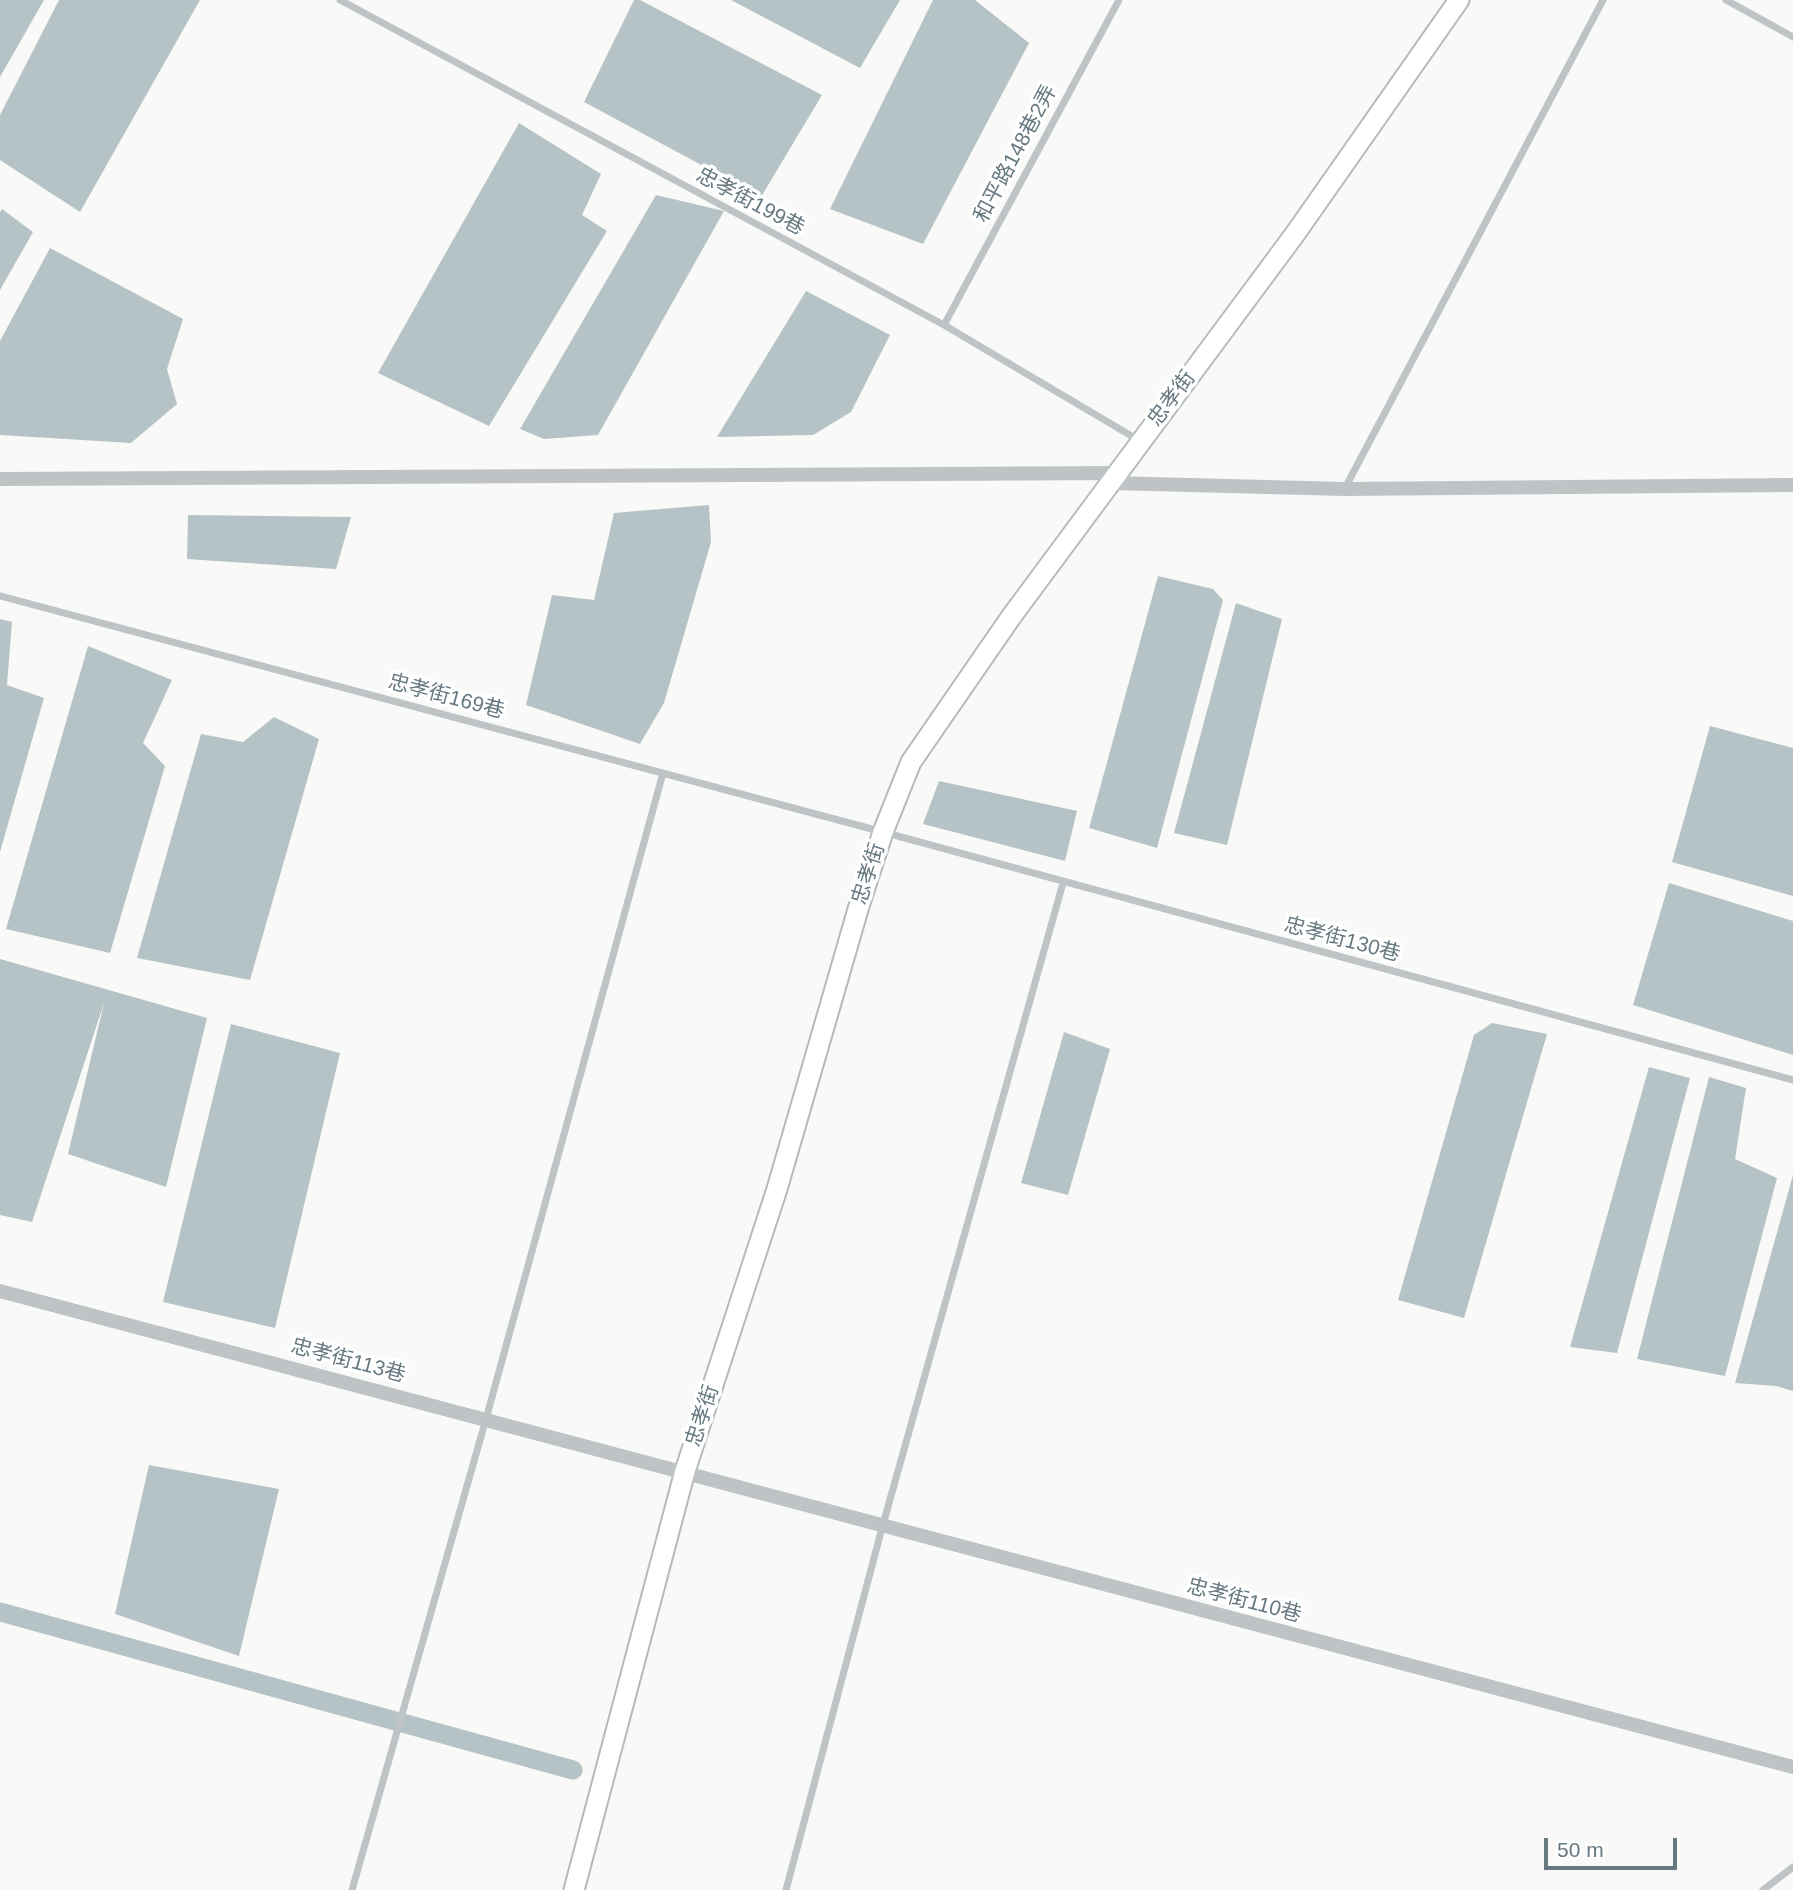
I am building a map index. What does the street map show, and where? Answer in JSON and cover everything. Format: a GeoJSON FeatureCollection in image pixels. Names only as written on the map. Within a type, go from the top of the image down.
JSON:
{"type":"FeatureCollection","features":[{"type":"Feature","properties":{"kind":"street","name":"忠孝街"},"geometry":{"type":"LineString","coordinates":[[574,1890],[685,1471],[777,1189],[883,832],[911,762],[1011,617],[1295,233],[1459,0]]}},
{"type":"Feature","properties":{"kind":"street"},"geometry":{"type":"LineString","coordinates":[[0,479],[1115,478],[1345,489],[1793,485]]}},
{"type":"Feature","properties":{"kind":"street","name":"忠孝街113巷"},"geometry":{"type":"LineString","coordinates":[[0,1292],[685,1471]]}},
{"type":"Feature","properties":{"kind":"street","name":"忠孝街110巷"},"geometry":{"type":"LineString","coordinates":[[685,1471],[881,1528],[1793,1767]]}},
{"type":"Feature","properties":{"kind":"lane","name":"忠孝街199巷"},"geometry":{"type":"LineString","coordinates":[[340,0],[944,326],[1141,441]]}},
{"type":"Feature","properties":{"kind":"lane","name":"和平路148巷2弄"},"geometry":{"type":"LineString","coordinates":[[944,326],[1119,0]]}},
{"type":"Feature","properties":{"kind":"lane"},"geometry":{"type":"LineString","coordinates":[[1345,489],[1603,0]]}},
{"type":"Feature","properties":{"kind":"lane"},"geometry":{"type":"LineString","coordinates":[[1726,0],[1793,37]]}},
{"type":"Feature","properties":{"kind":"lane","name":"忠孝街169巷"},"geometry":{"type":"LineString","coordinates":[[0,596],[883,832]]}},
{"type":"Feature","properties":{"kind":"lane"},"geometry":{"type":"LineString","coordinates":[[352,1890],[486,1419],[663,773]]}},
{"type":"Feature","properties":{"kind":"lane","name":"忠孝街130巷"},"geometry":{"type":"LineString","coordinates":[[883,832],[1793,1080]]}},
{"type":"Feature","properties":{"kind":"lane"},"geometry":{"type":"LineString","coordinates":[[786,1890],[881,1528],[1063,883]]}},
{"type":"Feature","properties":{"kind":"lane"},"geometry":{"type":"LineString","coordinates":[[1763,1890],[1793,1867]]}},
{"type":"Feature","properties":{"kind":"shaded area"},"geometry":{"type":"Polygon","coordinates":[[[0,0],[44,0],[0,77],[0,0]]]}},
{"type":"Feature","properties":{"kind":"shaded area"},"geometry":{"type":"Polygon","coordinates":[[[59,0],[200,0],[80,212],[0,160],[0,115],[59,0]]]}},
{"type":"Feature","properties":{"kind":"shaded area"},"geometry":{"type":"Polygon","coordinates":[[[634,0],[640,0],[822,95],[761,197],[584,102],[634,0]]]}},
{"type":"Feature","properties":{"kind":"shaded area"},"geometry":{"type":"Polygon","coordinates":[[[731,0],[900,0],[860,68],[731,0]]]}},
{"type":"Feature","properties":{"kind":"shaded area"},"geometry":{"type":"Polygon","coordinates":[[[933,0],[975,0],[1029,43],[923,244],[830,209],[933,0]]]}},
{"type":"Feature","properties":{"kind":"shaded area"},"geometry":{"type":"Polygon","coordinates":[[[519,123],[601,174],[582,215],[607,231],[489,426],[378,373],[519,123]]]}},
{"type":"Feature","properties":{"kind":"shaded area"},"geometry":{"type":"Polygon","coordinates":[[[656,195],[724,211],[598,435],[544,439],[520,429],[656,195]]]}},
{"type":"Feature","properties":{"kind":"shaded area"},"geometry":{"type":"Polygon","coordinates":[[[2,209],[33,232],[0,290],[0,212],[2,209]]]}},
{"type":"Feature","properties":{"kind":"shaded area"},"geometry":{"type":"Polygon","coordinates":[[[50,248],[183,319],[167,369],[177,404],[131,443],[0,435],[0,341],[50,248]]]}},
{"type":"Feature","properties":{"kind":"shaded area"},"geometry":{"type":"Polygon","coordinates":[[[806,291],[890,335],[851,412],[813,435],[717,437],[806,291]]]}},
{"type":"Feature","properties":{"kind":"shaded area"},"geometry":{"type":"Polygon","coordinates":[[[709,505],[711,542],[664,703],[640,744],[526,705],[552,595],[594,600],[614,513],[709,505]]]}},
{"type":"Feature","properties":{"kind":"shaded area"},"geometry":{"type":"Polygon","coordinates":[[[188,515],[351,517],[336,569],[187,559],[188,515]]]}},
{"type":"Feature","properties":{"kind":"shaded area"},"geometry":{"type":"Polygon","coordinates":[[[1158,576],[1213,589],[1223,600],[1157,848],[1089,828],[1158,576]]]}},
{"type":"Feature","properties":{"kind":"shaded area"},"geometry":{"type":"Polygon","coordinates":[[[1236,603],[1282,619],[1227,845],[1174,833],[1236,603]]]}},
{"type":"Feature","properties":{"kind":"shaded area"},"geometry":{"type":"Polygon","coordinates":[[[0,619],[12,622],[7,685],[44,698],[0,852],[0,619]]]}},
{"type":"Feature","properties":{"kind":"shaded area"},"geometry":{"type":"Polygon","coordinates":[[[88,646],[172,680],[143,743],[165,766],[110,953],[6,929],[88,646]]]}},
{"type":"Feature","properties":{"kind":"shaded area"},"geometry":{"type":"Polygon","coordinates":[[[274,717],[319,739],[250,980],[137,958],[201,734],[243,742],[274,717]]]}},
{"type":"Feature","properties":{"kind":"shaded area"},"geometry":{"type":"Polygon","coordinates":[[[1710,726],[1793,748],[1793,896],[1672,862],[1710,726]]]}},
{"type":"Feature","properties":{"kind":"shaded area"},"geometry":{"type":"Polygon","coordinates":[[[939,781],[1077,811],[1065,861],[923,824],[939,781]]]}},
{"type":"Feature","properties":{"kind":"shaded area"},"geometry":{"type":"Polygon","coordinates":[[[1669,883],[1793,921],[1793,1055],[1633,1005],[1669,883]]]}},
{"type":"Feature","properties":{"kind":"shaded area"},"geometry":{"type":"Polygon","coordinates":[[[0,959],[207,1018],[166,1187],[68,1154],[104,1003],[32,1222],[0,1215],[0,959]]]}},
{"type":"Feature","properties":{"kind":"shaded area"},"geometry":{"type":"Polygon","coordinates":[[[1492,1023],[1547,1034],[1464,1318],[1398,1300],[1474,1035],[1492,1023]]]}},
{"type":"Feature","properties":{"kind":"shaded area"},"geometry":{"type":"Polygon","coordinates":[[[231,1024],[340,1053],[275,1328],[163,1302],[231,1024]]]}},
{"type":"Feature","properties":{"kind":"shaded area"},"geometry":{"type":"Polygon","coordinates":[[[1064,1032],[1110,1049],[1068,1195],[1021,1183],[1064,1032]]]}},
{"type":"Feature","properties":{"kind":"shaded area"},"geometry":{"type":"Polygon","coordinates":[[[1649,1067],[1690,1078],[1617,1353],[1570,1347],[1649,1067]]]}},
{"type":"Feature","properties":{"kind":"shaded area"},"geometry":{"type":"Polygon","coordinates":[[[1709,1077],[1746,1088],[1735,1159],[1777,1178],[1725,1376],[1637,1359],[1709,1077]]]}},
{"type":"Feature","properties":{"kind":"shaded area"},"geometry":{"type":"Polygon","coordinates":[[[1793,1175],[1793,1391],[1776,1386],[1735,1383],[1793,1175]]]}},
{"type":"Feature","properties":{"kind":"shaded area"},"geometry":{"type":"Polygon","coordinates":[[[149,1465],[279,1489],[239,1656],[115,1614],[149,1465]]]}},
{"type":"Feature","properties":{"kind":"waterway"},"geometry":{"type":"LineString","coordinates":[[0,1612],[573,1770]]}}]}
